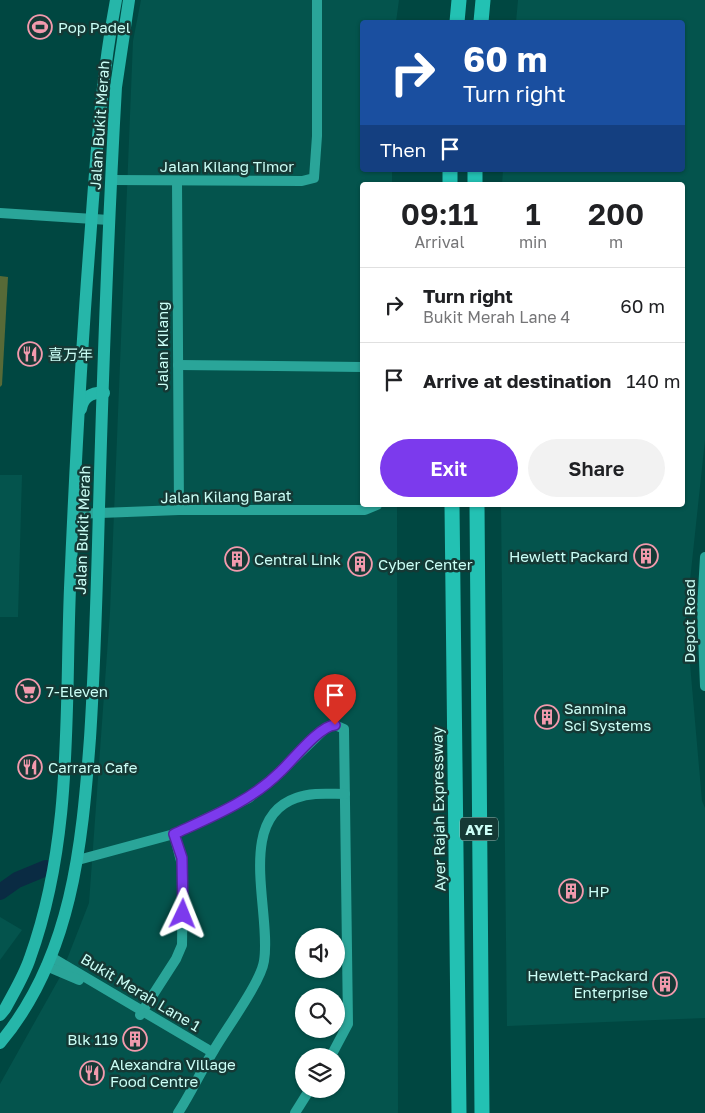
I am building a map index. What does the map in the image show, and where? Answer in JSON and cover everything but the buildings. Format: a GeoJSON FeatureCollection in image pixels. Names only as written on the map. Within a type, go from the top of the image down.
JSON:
{"type":"FeatureCollection","features":[{"type":"Feature","properties":{"kind":"highway"},"geometry":{"type":"LineString","coordinates":[[457,20],[459,0]]}},
{"type":"Feature","properties":{"kind":"highway"},"geometry":{"type":"LineString","coordinates":[[481,20],[483,0]]}},
{"type":"Feature","properties":{"kind":"highway","name":"Ayer Rajah Expressway"},"geometry":{"type":"LineString","coordinates":[[452,507],[459,1113]]}},
{"type":"Feature","properties":{"kind":"highway","name":"AYE"},"geometry":{"type":"LineString","coordinates":[[477,507],[482,1113]]}},
{"type":"Feature","properties":{"kind":"main road","name":"Jalan Bukit Merah"},"geometry":{"type":"LineString","coordinates":[[0,1015],[30,960],[56,856],[66,750],[74,514],[91,219],[103,78],[116,0]]}},
{"type":"Feature","properties":{"kind":"main road","name":"Jalan Bukit Merah"},"geometry":{"type":"LineString","coordinates":[[0,1043],[26,1006],[48,961],[66,915],[78,860],[89,751],[104,393],[110,180],[116,86],[130,0]]}},
{"type":"Feature","properties":{"kind":"main road"},"geometry":{"type":"LineString","coordinates":[[79,419],[82,405],[86,398],[97,393],[104,393]]}},
{"type":"Feature","properties":{"kind":"main road"},"geometry":{"type":"LineString","coordinates":[[66,750],[89,751]]}},
{"type":"Feature","properties":{"kind":"street","name":"Jalan Kilang Timor"},"geometry":{"type":"LineString","coordinates":[[110,180],[177,182],[302,181],[314,178],[317,136],[317,0]]}},
{"type":"Feature","properties":{"kind":"street","name":"Jalan Kilang"},"geometry":{"type":"LineString","coordinates":[[177,182],[179,510]]}},
{"type":"Feature","properties":{"kind":"street"},"geometry":{"type":"LineString","coordinates":[[0,213],[109,220]]}},
{"type":"Feature","properties":{"kind":"street"},"geometry":{"type":"LineString","coordinates":[[178,365],[360,366]]}},
{"type":"Feature","properties":{"kind":"street","name":"Jalan Kilang Barat"},"geometry":{"type":"LineString","coordinates":[[74,514],[179,510],[365,510],[372,507]]}},
{"type":"Feature","properties":{"kind":"street","name":"Depot Road"},"geometry":{"type":"LineString","coordinates":[[705,557],[702,608],[705,686]]}},
{"type":"Feature","properties":{"kind":"street"},"geometry":{"type":"LineString","coordinates":[[78,860],[174,834],[248,798],[278,774],[321,731],[331,725],[344,729],[348,1024],[334,1048]]}},
{"type":"Feature","properties":{"kind":"street"},"geometry":{"type":"LineString","coordinates":[[178,1113],[211,1054],[247,996],[264,962],[261,848],[268,819],[281,806],[297,798],[345,794]]}},
{"type":"Feature","properties":{"kind":"street"},"geometry":{"type":"LineString","coordinates":[[142,1013],[176,959],[182,945],[183,869],[174,834]]}},
{"type":"Feature","properties":{"kind":"street","name":"Bukit Merah Lane 1"},"geometry":{"type":"LineString","coordinates":[[48,961],[211,1054]]}},
{"type":"Feature","properties":{"kind":"street"},"geometry":{"type":"LineString","coordinates":[[296,1113],[305,1098]]}},
{"type":"Feature","properties":{"kind":"shaded area"},"geometry":{"type":"Polygon","coordinates":[[[141,0],[399,0],[396,20],[360,20],[360,172],[392,172],[392,182],[360,182],[360,507],[397,507],[398,1113],[0,1113],[0,1084],[60,977],[89,903],[110,612],[133,41],[141,0]]]}},
{"type":"Feature","properties":{"kind":"shaded area"},"geometry":{"type":"Polygon","coordinates":[[[518,0],[705,0],[705,440],[686,618],[702,801],[705,808],[705,1018],[507,1026],[501,507],[685,507],[685,182],[502,182],[503,172],[685,172],[685,20],[516,20],[518,0]]]}},
{"type":"Feature","properties":{"kind":"shaded area"},"geometry":{"type":"Polygon","coordinates":[[[0,276],[8,277],[2,385],[0,387],[0,276]]]}},
{"type":"Feature","properties":{"kind":"shaded area"},"geometry":{"type":"Polygon","coordinates":[[[0,475],[22,475],[18,617],[0,617],[0,475]]]}},
{"type":"Feature","properties":{"kind":"shaded area"},"geometry":{"type":"Polygon","coordinates":[[[0,917],[22,930],[0,960],[0,917]]]}},
{"type":"Feature","properties":{"kind":"waterway"},"geometry":{"type":"LineString","coordinates":[[0,892],[17,880],[46,868]]}},
{"type":"Feature","properties":{"kind":"place","name":"Pop Padel"},"geometry":{"type":"Point","coordinates":[40,27]}},
{"type":"Feature","properties":{"kind":"place","name":"喜万年"},"geometry":{"type":"Point","coordinates":[30,354]}},
{"type":"Feature","properties":{"kind":"place","name":"Hewlett Packard"},"geometry":{"type":"Point","coordinates":[646,556]}},
{"type":"Feature","properties":{"kind":"place","name":"Central Link"},"geometry":{"type":"Point","coordinates":[237,559]}},
{"type":"Feature","properties":{"kind":"place","name":"Cyber Center"},"geometry":{"type":"Point","coordinates":[360,564]}},
{"type":"Feature","properties":{"kind":"place","name":"7-Eleven"},"geometry":{"type":"Point","coordinates":[28,691]}},
{"type":"Feature","properties":{"kind":"place","name":"Sanmina Sci Systems"},"geometry":{"type":"Point","coordinates":[547,717]}},
{"type":"Feature","properties":{"kind":"place","name":"Carrara Cafe"},"geometry":{"type":"Point","coordinates":[30,767]}},
{"type":"Feature","properties":{"kind":"place","name":"HP"},"geometry":{"type":"Point","coordinates":[571,891]}},
{"type":"Feature","properties":{"kind":"place","name":"Hewlett-Packard Enterprise"},"geometry":{"type":"Point","coordinates":[665,984]}},
{"type":"Feature","properties":{"kind":"place","name":"Blk 119"},"geometry":{"type":"Point","coordinates":[135,1039]}},
{"type":"Feature","properties":{"kind":"place","name":"Alexandra Village Food Centre"},"geometry":{"type":"Point","coordinates":[92,1073]}},
{"type":"Feature","properties":{"kind":"route"},"geometry":{"type":"LineString","coordinates":[[183,914],[184,884],[182,858],[174,834],[248,798],[278,774],[321,731],[331,725],[335,725]]}}]}
